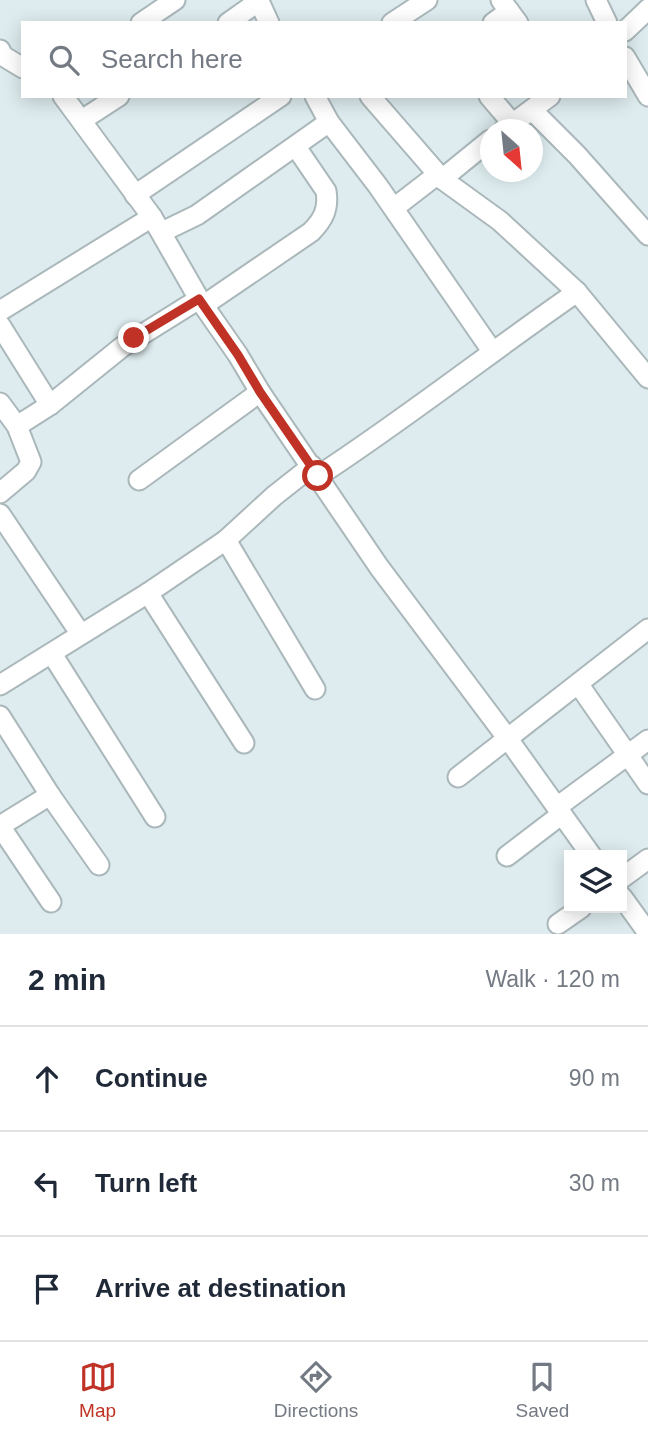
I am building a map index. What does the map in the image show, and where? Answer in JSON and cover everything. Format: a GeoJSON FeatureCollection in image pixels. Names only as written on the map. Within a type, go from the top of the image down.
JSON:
{"type":"FeatureCollection","features":[{"type":"Feature","properties":{"kind":"street"},"geometry":{"type":"LineString","coordinates":[[144,21],[175,0]]}},
{"type":"Feature","properties":{"kind":"street"},"geometry":{"type":"LineString","coordinates":[[253,0],[259,1]]}},
{"type":"Feature","properties":{"kind":"street"},"geometry":{"type":"LineString","coordinates":[[596,0],[606,21]]}},
{"type":"Feature","properties":{"kind":"street"},"geometry":{"type":"LineString","coordinates":[[231,21],[259,1]]}},
{"type":"Feature","properties":{"kind":"street"},"geometry":{"type":"LineString","coordinates":[[259,1],[268,21]]}},
{"type":"Feature","properties":{"kind":"street"},"geometry":{"type":"LineString","coordinates":[[627,29],[648,9]]}},
{"type":"Feature","properties":{"kind":"street"},"geometry":{"type":"LineString","coordinates":[[397,21],[424,10]]}},
{"type":"Feature","properties":{"kind":"street"},"geometry":{"type":"LineString","coordinates":[[1,55],[21,67]]}},
{"type":"Feature","properties":{"kind":"street"},"geometry":{"type":"LineString","coordinates":[[627,60],[648,96]]}},
{"type":"Feature","properties":{"kind":"street"},"geometry":{"type":"LineString","coordinates":[[65,98],[157,224],[202,302],[260,392],[379,568],[508,739],[587,850]]}},
{"type":"Feature","properties":{"kind":"street"},"geometry":{"type":"LineString","coordinates":[[82,120],[115,98]]}},
{"type":"Feature","properties":{"kind":"street"},"geometry":{"type":"LineString","coordinates":[[135,195],[278,98]]}},
{"type":"Feature","properties":{"kind":"street"},"geometry":{"type":"LineString","coordinates":[[316,98],[329,122],[394,208],[492,351]]}},
{"type":"Feature","properties":{"kind":"street"},"geometry":{"type":"LineString","coordinates":[[372,98],[440,176],[500,221],[577,292],[648,378]]}},
{"type":"Feature","properties":{"kind":"street"},"geometry":{"type":"LineString","coordinates":[[490,98],[504,119]]}},
{"type":"Feature","properties":{"kind":"street"},"geometry":{"type":"LineString","coordinates":[[520,119],[548,98]]}},
{"type":"Feature","properties":{"kind":"street"},"geometry":{"type":"LineString","coordinates":[[533,111],[577,155],[648,235]]}},
{"type":"Feature","properties":{"kind":"street"},"geometry":{"type":"LineString","coordinates":[[50,405],[1,313],[157,224],[197,215],[329,122]]}},
{"type":"Feature","properties":{"kind":"street"},"geometry":{"type":"LineString","coordinates":[[17,426],[50,405],[122,347],[202,302],[311,232],[324,217],[326,191],[296,146]]}},
{"type":"Feature","properties":{"kind":"street"},"geometry":{"type":"LineString","coordinates":[[394,208],[480,148]]}},
{"type":"Feature","properties":{"kind":"street"},"geometry":{"type":"LineString","coordinates":[[0,685],[148,593],[226,540],[274,496],[386,432],[492,351],[577,292]]}},
{"type":"Feature","properties":{"kind":"street"},"geometry":{"type":"LineString","coordinates":[[139,480],[260,392]]}},
{"type":"Feature","properties":{"kind":"street"},"geometry":{"type":"LineString","coordinates":[[0,403],[17,426],[31,462],[26,471],[0,493]]}},
{"type":"Feature","properties":{"kind":"street"},"geometry":{"type":"LineString","coordinates":[[0,514],[80,633]]}},
{"type":"Feature","properties":{"kind":"street"},"geometry":{"type":"LineString","coordinates":[[226,540],[315,689]]}},
{"type":"Feature","properties":{"kind":"street"},"geometry":{"type":"LineString","coordinates":[[148,593],[244,743]]}},
{"type":"Feature","properties":{"kind":"street"},"geometry":{"type":"LineString","coordinates":[[458,776],[648,629]]}},
{"type":"Feature","properties":{"kind":"street"},"geometry":{"type":"LineString","coordinates":[[52,654],[155,817]]}},
{"type":"Feature","properties":{"kind":"street"},"geometry":{"type":"LineString","coordinates":[[579,685],[648,784]]}},
{"type":"Feature","properties":{"kind":"street"},"geometry":{"type":"LineString","coordinates":[[0,716],[99,865]]}},
{"type":"Feature","properties":{"kind":"street"},"geometry":{"type":"LineString","coordinates":[[507,856],[648,740]]}},
{"type":"Feature","properties":{"kind":"street"},"geometry":{"type":"LineString","coordinates":[[50,795],[0,826],[51,902]]}},
{"type":"Feature","properties":{"kind":"street"},"geometry":{"type":"LineString","coordinates":[[627,874],[648,859]]}},
{"type":"Feature","properties":{"kind":"street"},"geometry":{"type":"LineString","coordinates":[[627,904],[648,933]]}},
{"type":"Feature","properties":{"kind":"street"},"geometry":{"type":"LineString","coordinates":[[558,924],[574,913]]}},
{"type":"Feature","properties":{"kind":"route"},"geometry":{"type":"LineString","coordinates":[[134,338],[199,299],[318,476]]}}]}
